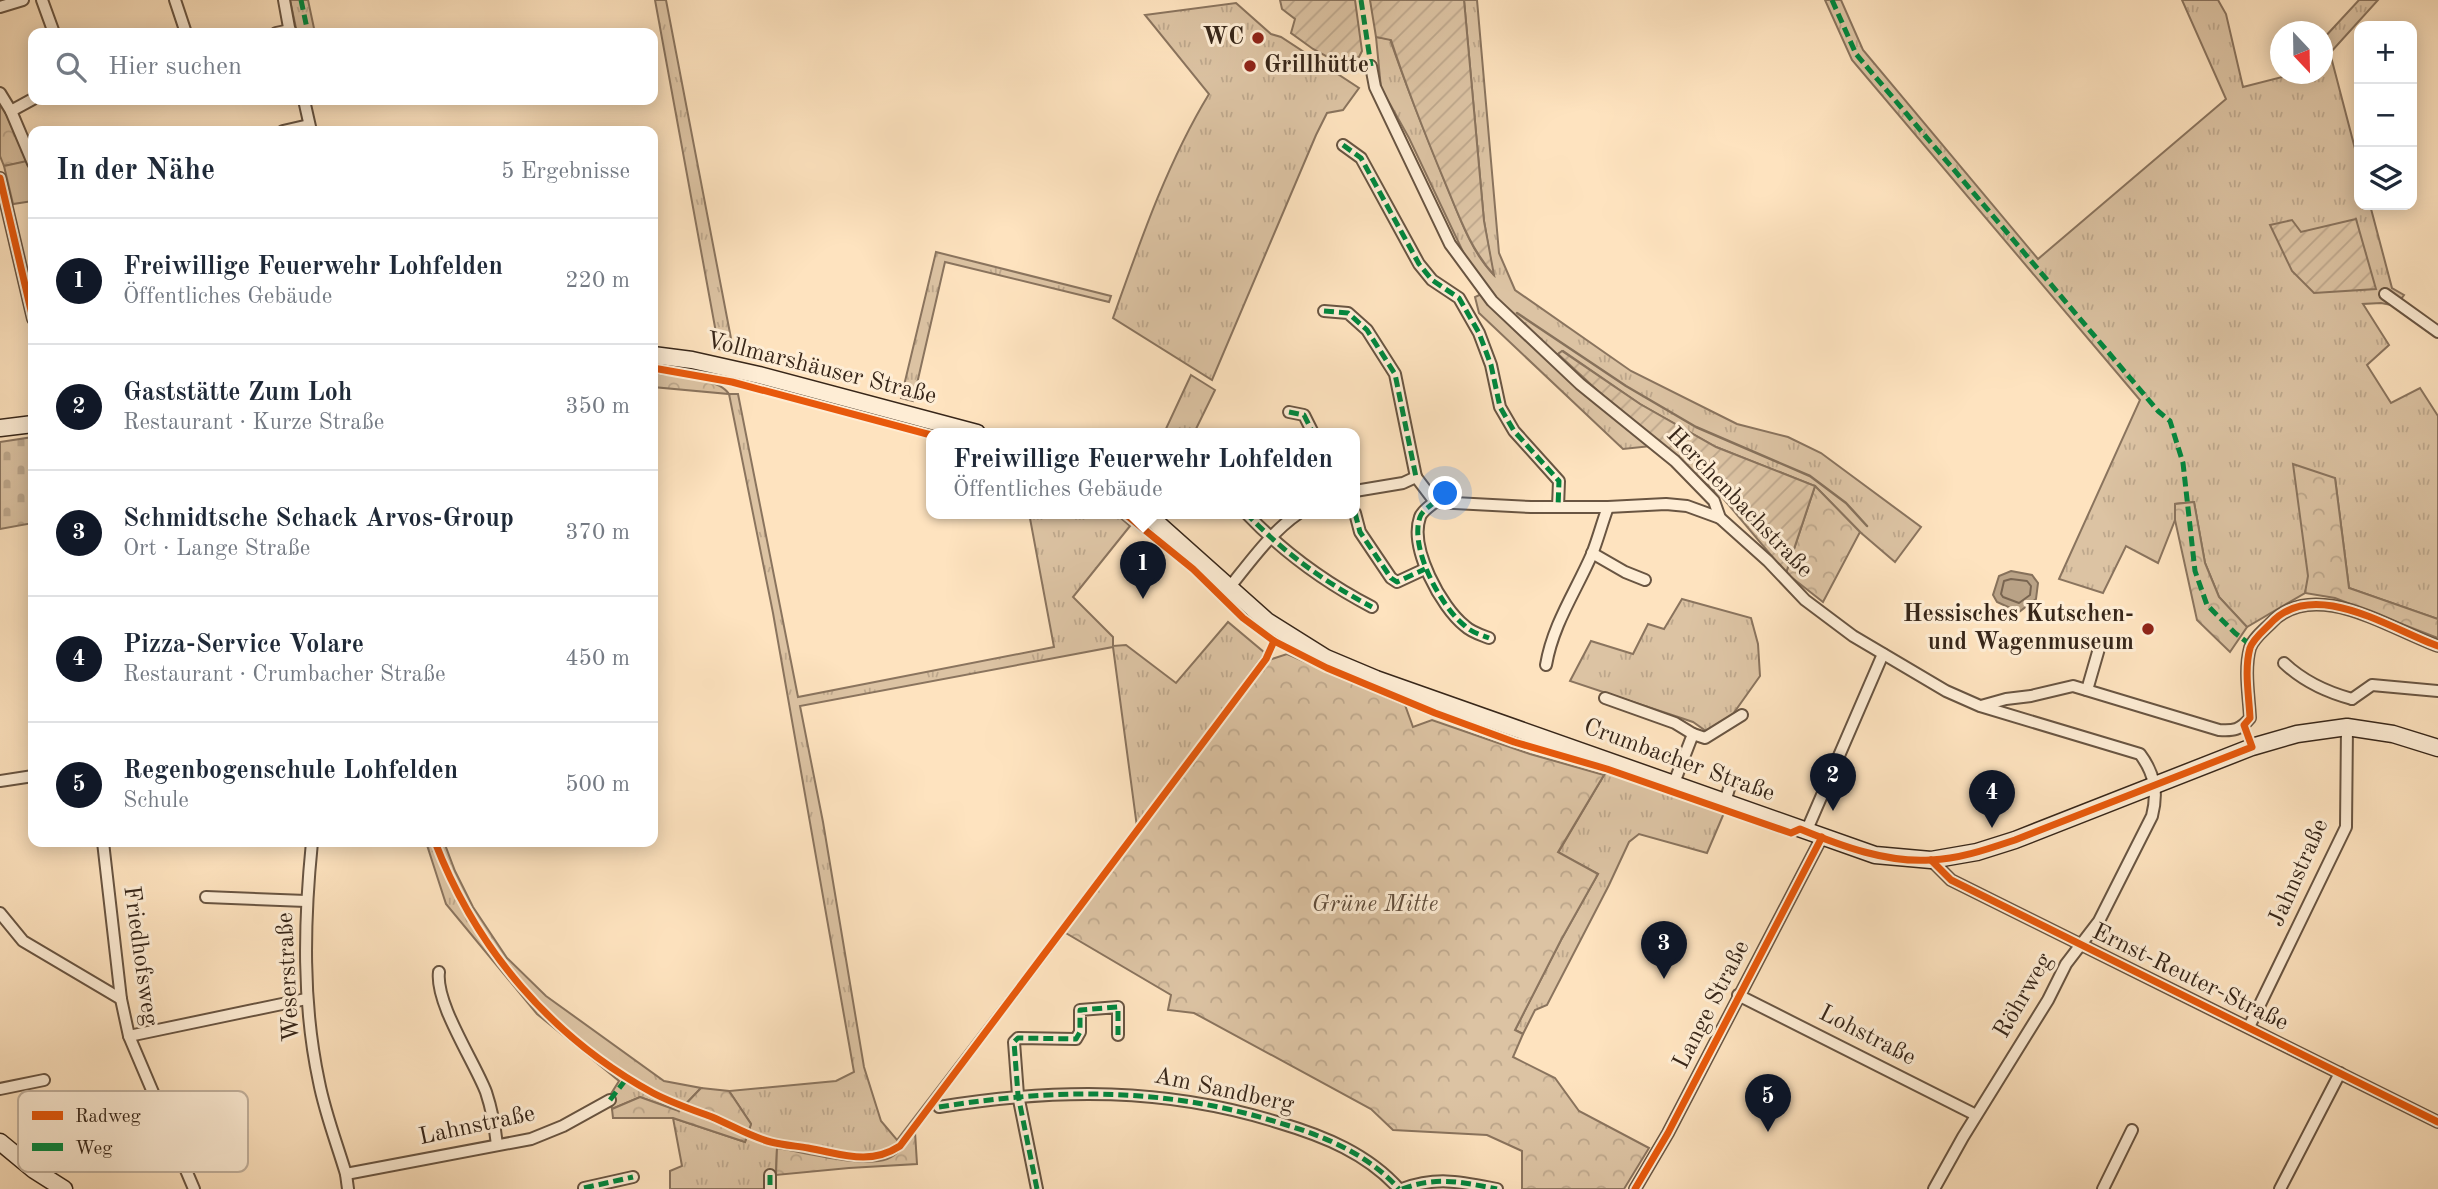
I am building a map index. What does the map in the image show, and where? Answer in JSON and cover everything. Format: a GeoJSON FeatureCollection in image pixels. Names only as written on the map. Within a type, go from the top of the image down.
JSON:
{"type":"FeatureCollection","features":[{"type":"Feature","properties":{"kind":"main road","name":"Vollmarshäuser Straße"},"geometry":{"type":"LineString","coordinates":[[658,356],[760,375],[958,428]]}},
{"type":"Feature","properties":{"kind":"main road"},"geometry":{"type":"LineString","coordinates":[[0,428],[28,425]]}},
{"type":"Feature","properties":{"kind":"main road","name":"Crumbacher Straße"},"geometry":{"type":"LineString","coordinates":[[1151,519],[1229,589],[1287,636],[1351,669],[1875,855],[1931,860],[1976,852],[2015,840],[2252,747],[2297,734],[2347,727],[2393,734],[2438,748]]}},
{"type":"Feature","properties":{"kind":"main road"},"geometry":{"type":"LineString","coordinates":[[0,1142],[18,1158]]}},
{"type":"Feature","properties":{"kind":"main road"},"geometry":{"type":"LineString","coordinates":[[36,1172],[55,1187]]}},
{"type":"Feature","properties":{"kind":"street"},"geometry":{"type":"LineString","coordinates":[[0,7],[23,0]]}},
{"type":"Feature","properties":{"kind":"street"},"geometry":{"type":"LineString","coordinates":[[42,0],[52,28]]}},
{"type":"Feature","properties":{"kind":"street"},"geometry":{"type":"LineString","coordinates":[[175,0],[184,28]]}},
{"type":"Feature","properties":{"kind":"street"},"geometry":{"type":"LineString","coordinates":[[284,0],[289,28]]}},
{"type":"Feature","properties":{"kind":"street","name":"Herchenbachstraße"},"geometry":{"type":"LineString","coordinates":[[1371,66],[1375,87],[1450,244],[1492,302],[1580,384],[1675,461],[1714,501],[1720,518],[1768,561],[1805,600],[1853,636],[1946,691],[1980,706],[2140,754],[2146,761],[2155,784]]}},
{"type":"Feature","properties":{"kind":"street"},"geometry":{"type":"LineString","coordinates":[[0,93],[11,111],[28,151]]}},
{"type":"Feature","properties":{"kind":"street"},"geometry":{"type":"LineString","coordinates":[[11,111],[28,102]]}},
{"type":"Feature","properties":{"kind":"street"},"geometry":{"type":"LineString","coordinates":[[305,105],[310,126]]}},
{"type":"Feature","properties":{"kind":"street"},"geometry":{"type":"LineString","coordinates":[[1343,145],[1361,158],[1419,264],[1432,280],[1459,298],[1491,365],[1500,407],[1514,430],[1559,481],[1558,507]]}},
{"type":"Feature","properties":{"kind":"street"},"geometry":{"type":"LineString","coordinates":[[0,178],[28,298]]}},
{"type":"Feature","properties":{"kind":"street"},"geometry":{"type":"LineString","coordinates":[[2385,294],[2438,332]]}},
{"type":"Feature","properties":{"kind":"street"},"geometry":{"type":"LineString","coordinates":[[1324,310],[1348,313],[1367,330],[1395,374],[1416,477],[1435,502]]}},
{"type":"Feature","properties":{"kind":"street"},"geometry":{"type":"LineString","coordinates":[[1289,412],[1300,412],[1310,428]]}},
{"type":"Feature","properties":{"kind":"street"},"geometry":{"type":"LineString","coordinates":[[1360,490],[1403,483],[1416,477]]}},
{"type":"Feature","properties":{"kind":"street"},"geometry":{"type":"LineString","coordinates":[[1489,638],[1466,628],[1455,617],[1425,569],[1419,548],[1419,526],[1421,515],[1435,502],[1558,507],[1687,506],[1720,518]]}},
{"type":"Feature","properties":{"kind":"street"},"geometry":{"type":"LineString","coordinates":[[1546,665],[1556,627],[1592,553],[1608,507]]}},
{"type":"Feature","properties":{"kind":"street"},"geometry":{"type":"LineString","coordinates":[[1252,519],[1295,560],[1337,589],[1371,607]]}},
{"type":"Feature","properties":{"kind":"street"},"geometry":{"type":"LineString","coordinates":[[1229,589],[1270,539],[1290,519]]}},
{"type":"Feature","properties":{"kind":"street"},"geometry":{"type":"LineString","coordinates":[[1357,519],[1360,532],[1391,578],[1397,582],[1425,569]]}},
{"type":"Feature","properties":{"kind":"street"},"geometry":{"type":"LineString","coordinates":[[1592,553],[1645,580]]}},
{"type":"Feature","properties":{"kind":"street"},"geometry":{"type":"LineString","coordinates":[[1980,706],[2073,686],[2218,730],[2234,731],[2250,718],[2248,663],[2251,645],[2276,617],[2310,603],[2332,604],[2438,646]]}},
{"type":"Feature","properties":{"kind":"street"},"geometry":{"type":"LineString","coordinates":[[2087,690],[2100,645]]}},
{"type":"Feature","properties":{"kind":"street","name":"Lange Straße"},"geometry":{"type":"LineString","coordinates":[[1635,1189],[1668,1133],[1738,995],[1814,834],[1883,654]]}},
{"type":"Feature","properties":{"kind":"street"},"geometry":{"type":"LineString","coordinates":[[2284,663],[2301,678],[2328,692],[2352,698],[2372,685],[2437,689]]}},
{"type":"Feature","properties":{"kind":"street"},"geometry":{"type":"LineString","coordinates":[[1605,698],[1675,723],[1705,738],[1742,715]]}},
{"type":"Feature","properties":{"kind":"street"},"geometry":{"type":"LineString","coordinates":[[2352,698],[2356,711]]}},
{"type":"Feature","properties":{"kind":"street"},"geometry":{"type":"LineString","coordinates":[[2244,725],[2252,747]]}},
{"type":"Feature","properties":{"kind":"street","name":"Jahnstraße"},"geometry":{"type":"LineString","coordinates":[[2249,1027],[2346,827],[2347,727]]}},
{"type":"Feature","properties":{"kind":"street"},"geometry":{"type":"LineString","coordinates":[[1674,783],[1693,734]]}},
{"type":"Feature","properties":{"kind":"street"},"geometry":{"type":"LineString","coordinates":[[0,781],[28,777]]}},
{"type":"Feature","properties":{"kind":"street"},"geometry":{"type":"LineString","coordinates":[[1725,802],[1731,782]]}},
{"type":"Feature","properties":{"kind":"street","name":"Röhrweg"},"geometry":{"type":"LineString","coordinates":[[1934,1189],[1976,1115],[2048,1000],[2066,964],[2099,921],[2152,817],[2156,799],[2155,784]]}},
{"type":"Feature","properties":{"kind":"street","name":"Friedhofsweg"},"geometry":{"type":"LineString","coordinates":[[104,847],[121,999],[129,1036],[152,1091]]}},
{"type":"Feature","properties":{"kind":"street","name":"Weserstraße"},"geometry":{"type":"LineString","coordinates":[[311,847],[306,901],[306,999],[319,1083],[348,1189]]}},
{"type":"Feature","properties":{"kind":"street","name":"Ernst-Reuter-Straße"},"geometry":{"type":"LineString","coordinates":[[1931,860],[1951,880],[2438,1122]]}},
{"type":"Feature","properties":{"kind":"street"},"geometry":{"type":"LineString","coordinates":[[206,897],[306,901]]}},
{"type":"Feature","properties":{"kind":"street"},"geometry":{"type":"LineString","coordinates":[[0,913],[23,941],[121,999]]}},
{"type":"Feature","properties":{"kind":"street"},"geometry":{"type":"LineString","coordinates":[[439,972],[438,983],[445,1005],[486,1093],[497,1145]]}},
{"type":"Feature","properties":{"kind":"street","name":"Lohstraße"},"geometry":{"type":"LineString","coordinates":[[1738,995],[1976,1115]]}},
{"type":"Feature","properties":{"kind":"street"},"geometry":{"type":"LineString","coordinates":[[129,1036],[306,999]]}},
{"type":"Feature","properties":{"kind":"street"},"geometry":{"type":"LineString","coordinates":[[1037,1189],[1018,1095],[1014,1042],[1018,1038],[1076,1039],[1080,1032],[1080,1010],[1118,1007],[1118,1035]]}},
{"type":"Feature","properties":{"kind":"street"},"geometry":{"type":"LineString","coordinates":[[2280,1189],[2340,1073]]}},
{"type":"Feature","properties":{"kind":"street"},"geometry":{"type":"LineString","coordinates":[[0,1089],[44,1080]]}},
{"type":"Feature","properties":{"kind":"street","name":"Am Sandberg"},"geometry":{"type":"LineString","coordinates":[[939,1107],[1018,1095],[1126,1093],[1205,1104],[1259,1116],[1321,1135],[1362,1157],[1401,1189],[1422,1182],[1445,1180],[1497,1189]]}},
{"type":"Feature","properties":{"kind":"street","name":"Lahnstraße"},"geometry":{"type":"LineString","coordinates":[[346,1174],[531,1139],[610,1100]]}},
{"type":"Feature","properties":{"kind":"street"},"geometry":{"type":"LineString","coordinates":[[2103,1189],[2132,1130]]}},
{"type":"Feature","properties":{"kind":"street","name":"Friedhofsweg"},"geometry":{"type":"LineString","coordinates":[[187,1172],[194,1189]]}},
{"type":"Feature","properties":{"kind":"street"},"geometry":{"type":"LineString","coordinates":[[770,1175],[770,1189]]}},
{"type":"Feature","properties":{"kind":"street"},"geometry":{"type":"LineString","coordinates":[[583,1189],[633,1178]]}},
{"type":"Feature","properties":{"kind":"green space"},"geometry":{"type":"Polygon","coordinates":[[[290,0],[308,0],[314,28],[296,28],[290,0]]]}},
{"type":"Feature","properties":{"kind":"green space"},"geometry":{"type":"Polygon","coordinates":[[[655,0],[666,0],[734,354],[719,349],[655,0]]]}},
{"type":"Feature","properties":{"kind":"green space"},"geometry":{"type":"Polygon","coordinates":[[[1280,0],[1355,0],[1362,51],[1359,57],[1342,65],[1313,49],[1291,33],[1295,19],[1282,9],[1280,0]]]}},
{"type":"Feature","properties":{"kind":"green space"},"geometry":{"type":"Polygon","coordinates":[[[1370,0],[1464,0],[1484,221],[1494,275],[1472,244],[1461,221],[1391,40],[1376,37],[1370,0]]]}},
{"type":"Feature","properties":{"kind":"green space"},"geometry":{"type":"Polygon","coordinates":[[[1464,0],[1477,0],[1499,253],[1515,290],[1631,371],[1737,424],[1788,437],[1821,453],[1921,527],[1895,562],[1860,532],[1815,486],[1716,447],[1640,404],[1563,351],[1558,354],[1661,445],[1623,449],[1479,313],[1475,297],[1490,290],[1465,256],[1409,138],[1381,88],[1376,37],[1390,39],[1471,243],[1493,274],[1484,221],[1464,0]]]}},
{"type":"Feature","properties":{"kind":"green space"},"geometry":{"type":"Polygon","coordinates":[[[1825,0],[1841,0],[1863,50],[2038,259],[2226,99],[2182,0],[2218,0],[2226,14],[2243,87],[2270,80],[2270,84],[2333,84],[2333,64],[2354,145],[2354,210],[2371,210],[2392,288],[2404,295],[2396,306],[2363,304],[2389,345],[2367,365],[2391,403],[2420,388],[2438,416],[2438,619],[2349,588],[2335,478],[2305,593],[2247,627],[2219,597],[2205,563],[2194,502],[2175,504],[2175,520],[2158,563],[2126,546],[2103,593],[2059,579],[2140,400],[1852,60],[1825,0]]]}},
{"type":"Feature","properties":{"kind":"green space"},"geometry":{"type":"Polygon","coordinates":[[[2359,0],[2378,0],[2359,21],[2354,21],[2354,26],[2333,50],[2333,28],[2359,0]]]}},
{"type":"Feature","properties":{"kind":"green space"},"geometry":{"type":"Polygon","coordinates":[[[1236,3],[1271,34],[1281,37],[1359,88],[1343,110],[1327,113],[1212,380],[1113,318],[1167,175],[1209,94],[1145,15],[1236,3]]]}},
{"type":"Feature","properties":{"kind":"green space"},"geometry":{"type":"Polygon","coordinates":[[[0,100],[27,162],[4,166],[0,156],[0,100]]]}},
{"type":"Feature","properties":{"kind":"green space"},"geometry":{"type":"Polygon","coordinates":[[[27,161],[28,202],[13,204],[4,166],[27,161]]]}},
{"type":"Feature","properties":{"kind":"green space"},"geometry":{"type":"Polygon","coordinates":[[[2356,219],[2376,289],[2314,293],[2292,271],[2270,225],[2292,220],[2301,232],[2356,219]]]}},
{"type":"Feature","properties":{"kind":"green space"},"geometry":{"type":"Polygon","coordinates":[[[936,252],[1111,296],[1109,302],[945,262],[913,401],[901,398],[936,252]]]}},
{"type":"Feature","properties":{"kind":"green space"},"geometry":{"type":"Polygon","coordinates":[[[1562,351],[1640,404],[1716,447],[1815,486],[1786,573],[1722,497],[1625,416],[1558,354],[1562,351]]]}},
{"type":"Feature","properties":{"kind":"green space"},"geometry":{"type":"Polygon","coordinates":[[[658,374],[705,381],[723,388],[729,394],[658,387],[658,374]]]}},
{"type":"Feature","properties":{"kind":"green space"},"geometry":{"type":"Polygon","coordinates":[[[1191,375],[1215,390],[1196,428],[1166,428],[1191,375]]]}},
{"type":"Feature","properties":{"kind":"green space"},"geometry":{"type":"Polygon","coordinates":[[[729,394],[738,394],[798,697],[1054,647],[1030,519],[1122,519],[1130,526],[1073,597],[1113,637],[1113,646],[1126,645],[1176,683],[1228,622],[1265,653],[1137,827],[1113,647],[800,706],[823,822],[864,1067],[881,1121],[897,1140],[1059,929],[1066,932],[909,1139],[891,1157],[876,1161],[849,1161],[777,1148],[776,1175],[765,1177],[766,1189],[670,1189],[670,1171],[682,1166],[673,1118],[745,1142],[751,1124],[729,1091],[836,1081],[854,1072],[773,613],[729,394]]]}},
{"type":"Feature","properties":{"kind":"green space"},"geometry":{"type":"Polygon","coordinates":[[[28,438],[28,524],[0,529],[0,442],[28,438]]]}},
{"type":"Feature","properties":{"kind":"green space"},"geometry":{"type":"Polygon","coordinates":[[[2293,464],[2335,478],[2349,588],[2438,619],[2438,638],[2335,598],[2305,593],[2308,576],[2293,464]]]}},
{"type":"Feature","properties":{"kind":"green space"},"geometry":{"type":"Polygon","coordinates":[[[1815,486],[1860,532],[1823,602],[1786,573],[1815,486]]]}},
{"type":"Feature","properties":{"kind":"green space"},"geometry":{"type":"Polygon","coordinates":[[[2194,502],[2205,563],[2219,597],[2247,627],[2230,652],[2197,620],[2175,520],[2175,504],[2194,502]]]}},
{"type":"Feature","properties":{"kind":"green space"},"geometry":{"type":"Polygon","coordinates":[[[1682,599],[1751,618],[1758,644],[1760,676],[1733,714],[1706,731],[1693,722],[1570,681],[1591,641],[1633,654],[1648,624],[1664,629],[1682,599]]]}},
{"type":"Feature","properties":{"kind":"green space","name":"Grüne Mitte"},"geometry":{"type":"Polygon","coordinates":[[[1265,653],[1269,660],[1287,654],[1405,705],[1413,727],[1432,720],[1530,754],[1604,775],[1558,852],[1598,874],[1515,1030],[1523,1034],[1513,1057],[1555,1078],[1579,1111],[1649,1148],[1624,1189],[1522,1189],[1522,1151],[1487,1135],[1393,1130],[1371,1109],[1194,1013],[1168,1010],[1171,995],[1059,929],[1265,653]]]}},
{"type":"Feature","properties":{"kind":"green space"},"geometry":{"type":"Polygon","coordinates":[[[1607,773],[1724,813],[1707,853],[1639,834],[1629,842],[1547,1005],[1535,1010],[1523,1034],[1515,1030],[1598,874],[1558,853],[1607,773]]]}},
{"type":"Feature","properties":{"kind":"green space"},"geometry":{"type":"Polygon","coordinates":[[[428,847],[446,847],[473,907],[507,958],[546,996],[664,1081],[701,1088],[679,1111],[640,1097],[612,1109],[609,1097],[619,1081],[537,1014],[446,904],[428,847]]]}},
{"type":"Feature","properties":{"kind":"green space"},"geometry":{"type":"Polygon","coordinates":[[[701,1088],[729,1091],[751,1124],[745,1142],[673,1118],[613,1118],[612,1109],[640,1097],[679,1111],[701,1088]]]}},
{"type":"Feature","properties":{"kind":"green space"},"geometry":{"type":"Polygon","coordinates":[[[915,1132],[917,1164],[776,1175],[777,1148],[848,1161],[876,1161],[895,1154],[915,1132]]]}},
{"type":"Feature","properties":{"kind":"water"},"geometry":{"type":"Polygon","coordinates":[[[2011,571],[2032,575],[2038,583],[2036,599],[2019,612],[1997,602],[1993,595],[1999,576],[2011,571]]]}},
{"type":"Feature","properties":{"kind":"waterway"},"geometry":{"type":"LineString","coordinates":[[1517,313],[1626,386],[1696,427],[1810,476],[1846,503],[1867,526]]}},
{"type":"Feature","properties":{"kind":"marked path"},"geometry":{"type":"LineString","coordinates":[[301,0],[307,28]]}},
{"type":"Feature","properties":{"kind":"marked path"},"geometry":{"type":"LineString","coordinates":[[1361,0],[1371,66]]}},
{"type":"Feature","properties":{"kind":"marked path"},"geometry":{"type":"LineString","coordinates":[[1832,0],[1856,54],[2158,411],[2170,421],[2183,463],[2195,571],[2207,605],[2251,645]]}},
{"type":"Feature","properties":{"kind":"marked path"},"geometry":{"type":"LineString","coordinates":[[1343,145],[1361,158],[1419,264],[1432,280],[1459,298],[1479,333],[1491,365],[1500,407],[1514,431],[1559,481],[1558,507]]}},
{"type":"Feature","properties":{"kind":"marked path"},"geometry":{"type":"LineString","coordinates":[[1324,311],[1348,313],[1367,330],[1395,374],[1416,477]]}},
{"type":"Feature","properties":{"kind":"marked path"},"geometry":{"type":"LineString","coordinates":[[1289,412],[1304,415],[1310,428]]}},
{"type":"Feature","properties":{"kind":"marked path"},"geometry":{"type":"LineString","coordinates":[[1435,502],[1421,515],[1418,530],[1419,544],[1429,576],[1456,617],[1470,630],[1489,638]]}},
{"type":"Feature","properties":{"kind":"marked path"},"geometry":{"type":"LineString","coordinates":[[1252,519],[1305,565],[1372,607]]}},
{"type":"Feature","properties":{"kind":"marked path"},"geometry":{"type":"LineString","coordinates":[[1357,519],[1360,532],[1391,578],[1397,582],[1425,569]]}},
{"type":"Feature","properties":{"kind":"marked path"},"geometry":{"type":"LineString","coordinates":[[1037,1189],[1018,1095],[1014,1042],[1018,1038],[1076,1039],[1080,1032],[1080,1010],[1118,1007],[1118,1035]]}},
{"type":"Feature","properties":{"kind":"marked path"},"geometry":{"type":"LineString","coordinates":[[610,1100],[627,1078]]}},
{"type":"Feature","properties":{"kind":"marked path"},"geometry":{"type":"LineString","coordinates":[[939,1107],[1026,1096],[1069,1094],[1111,1094],[1195,1103],[1237,1111],[1329,1140],[1374,1166],[1399,1189]]}},
{"type":"Feature","properties":{"kind":"marked path"},"geometry":{"type":"LineString","coordinates":[[770,1175],[770,1189]]}},
{"type":"Feature","properties":{"kind":"marked path"},"geometry":{"type":"LineString","coordinates":[[584,1188],[633,1177]]}},
{"type":"Feature","properties":{"kind":"marked path"},"geometry":{"type":"LineString","coordinates":[[1402,1189],[1438,1181],[1497,1189]]}},
{"type":"Feature","properties":{"kind":"cycle path"},"geometry":{"type":"LineString","coordinates":[[0,178],[28,298]]}},
{"type":"Feature","properties":{"kind":"cycle path"},"geometry":{"type":"LineString","coordinates":[[658,369],[732,382],[926,434]]}},
{"type":"Feature","properties":{"kind":"cycle path"},"geometry":{"type":"LineString","coordinates":[[1131,519],[1193,569],[1243,618],[1274,641],[1327,668],[1435,713],[1514,742],[1607,769],[1791,833],[1800,829],[1848,847],[1898,859],[1942,859],[1995,847],[2252,747],[2244,725],[2250,718],[2247,674],[2250,648],[2261,632],[2288,610],[2308,605],[2329,605],[2375,619],[2438,646]]}},
{"type":"Feature","properties":{"kind":"cycle path"},"geometry":{"type":"LineString","coordinates":[[437,847],[472,919],[495,954],[550,1018],[616,1071],[660,1097],[764,1140],[855,1157],[877,1156],[900,1146],[1266,659],[1274,641]]}},
{"type":"Feature","properties":{"kind":"cycle path"},"geometry":{"type":"LineString","coordinates":[[1635,1189],[1668,1133],[1822,837]]}},
{"type":"Feature","properties":{"kind":"cycle path"},"geometry":{"type":"LineString","coordinates":[[1931,860],[1951,880],[2438,1122]]}},
{"type":"Feature","properties":{"kind":"place","name":"WC"},"geometry":{"type":"Point","coordinates":[1258,38]}},
{"type":"Feature","properties":{"kind":"place","name":"Grillhütte"},"geometry":{"type":"Point","coordinates":[1250,66]}},
{"type":"Feature","properties":{"kind":"place","name":"Freiwillige Feuerwehr Lohfelden"},"geometry":{"type":"Point","coordinates":[1143,599]}},
{"type":"Feature","properties":{"kind":"place","name":"Hessisches Kutschen- und Wagenmuseum"},"geometry":{"type":"Point","coordinates":[2148,629]}},
{"type":"Feature","properties":{"kind":"place","name":"Gaststätte Zum Loh"},"geometry":{"type":"Point","coordinates":[1833,811]}},
{"type":"Feature","properties":{"kind":"place","name":"Pizza-Service Volare"},"geometry":{"type":"Point","coordinates":[1992,828]}},
{"type":"Feature","properties":{"kind":"place","name":"Schmidtsche Schack Arvos-Group"},"geometry":{"type":"Point","coordinates":[1664,979]}},
{"type":"Feature","properties":{"kind":"place","name":"Regenbogenschule Lohfelden"},"geometry":{"type":"Point","coordinates":[1768,1132]}}]}
